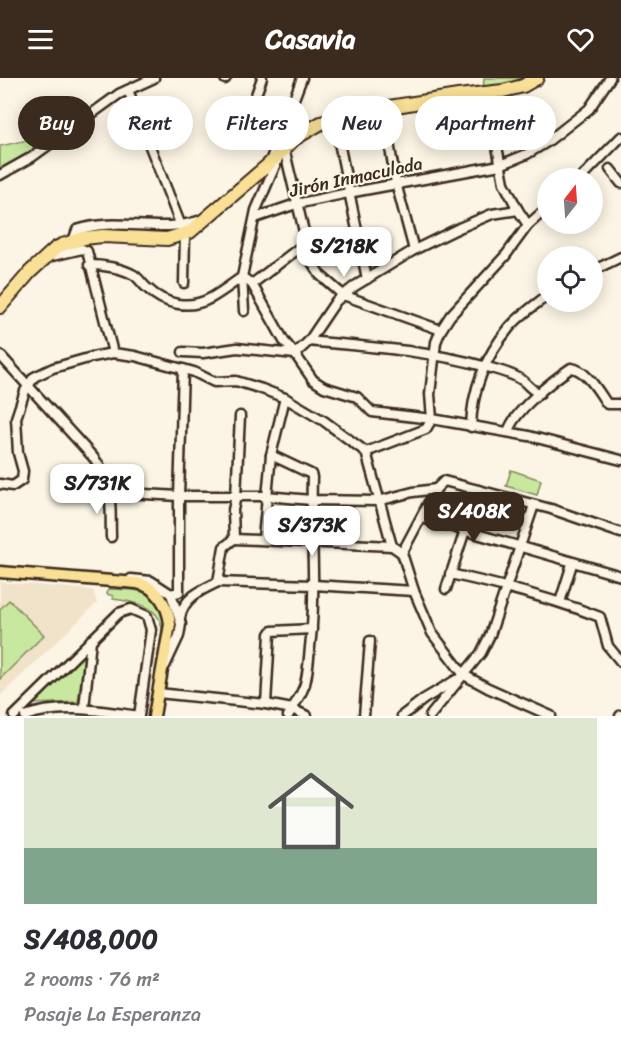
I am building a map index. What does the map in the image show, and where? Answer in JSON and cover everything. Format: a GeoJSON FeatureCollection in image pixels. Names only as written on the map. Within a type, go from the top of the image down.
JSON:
{"type":"FeatureCollection","features":[{"type":"Feature","properties":{"kind":"highway"},"geometry":{"type":"LineString","coordinates":[[403,105],[513,89],[537,78]]}},
{"type":"Feature","properties":{"kind":"highway"},"geometry":{"type":"LineString","coordinates":[[0,307],[30,272],[56,248],[73,241],[103,236],[167,239],[183,230],[197,228],[282,150]]}},
{"type":"Feature","properties":{"kind":"main road"},"geometry":{"type":"LineString","coordinates":[[0,573],[145,585],[171,596],[170,624],[154,716]]}},
{"type":"Feature","properties":{"kind":"street"},"geometry":{"type":"LineString","coordinates":[[0,175],[32,157],[92,112],[128,90],[154,78]]}},
{"type":"Feature","properties":{"kind":"street"},"geometry":{"type":"LineString","coordinates":[[256,96],[262,78]]}},
{"type":"Feature","properties":{"kind":"street"},"geometry":{"type":"LineString","coordinates":[[269,164],[302,78]]}},
{"type":"Feature","properties":{"kind":"street","name":"Jirón Inmaculada"},"geometry":{"type":"LineString","coordinates":[[255,218],[296,204],[396,183],[500,165],[527,154],[547,142],[589,109],[610,78]]}},
{"type":"Feature","properties":{"kind":"street"},"geometry":{"type":"LineString","coordinates":[[128,90],[183,230],[184,283]]}},
{"type":"Feature","properties":{"kind":"street"},"geometry":{"type":"LineString","coordinates":[[487,94],[504,183],[528,225]]}},
{"type":"Feature","properties":{"kind":"street"},"geometry":{"type":"LineString","coordinates":[[591,168],[621,137]]}},
{"type":"Feature","properties":{"kind":"street"},"geometry":{"type":"LineString","coordinates":[[244,311],[242,277],[255,218],[265,186],[283,150]]}},
{"type":"Feature","properties":{"kind":"street"},"geometry":{"type":"LineString","coordinates":[[284,150],[296,204],[315,267],[343,296],[441,330]]}},
{"type":"Feature","properties":{"kind":"street"},"geometry":{"type":"LineString","coordinates":[[340,150],[367,279]]}},
{"type":"Feature","properties":{"kind":"street"},"geometry":{"type":"LineString","coordinates":[[390,150],[414,250]]}},
{"type":"Feature","properties":{"kind":"street"},"geometry":{"type":"LineString","coordinates":[[610,170],[621,183]]}},
{"type":"Feature","properties":{"kind":"street"},"geometry":{"type":"LineString","coordinates":[[296,354],[309,341],[330,308],[367,279],[414,250],[492,214],[518,210]]}},
{"type":"Feature","properties":{"kind":"street"},"geometry":{"type":"LineString","coordinates":[[366,452],[426,429],[432,419],[430,394],[434,354],[441,330],[450,316],[506,255],[528,225],[537,217]]}},
{"type":"Feature","properties":{"kind":"street"},"geometry":{"type":"LineString","coordinates":[[252,284],[307,242]]}},
{"type":"Feature","properties":{"kind":"street"},"geometry":{"type":"LineString","coordinates":[[45,258],[82,249],[87,251],[113,353]]}},
{"type":"Feature","properties":{"kind":"street"},"geometry":{"type":"LineString","coordinates":[[603,266],[621,257]]}},
{"type":"Feature","properties":{"kind":"street"},"geometry":{"type":"LineString","coordinates":[[89,265],[114,268],[131,274],[157,297],[184,304],[211,298],[242,277]]}},
{"type":"Feature","properties":{"kind":"street"},"geometry":{"type":"LineString","coordinates":[[242,277],[252,284],[284,341],[318,383],[357,398],[372,412],[432,419],[508,432],[621,460]]}},
{"type":"Feature","properties":{"kind":"street"},"geometry":{"type":"LineString","coordinates":[[471,427],[471,406],[484,366],[509,328],[537,304]]}},
{"type":"Feature","properties":{"kind":"street"},"geometry":{"type":"LineString","coordinates":[[309,341],[434,354],[484,366],[516,377],[532,391],[540,393]]}},
{"type":"Feature","properties":{"kind":"street"},"geometry":{"type":"LineString","coordinates":[[183,352],[203,353],[237,348],[296,354]]}},
{"type":"Feature","properties":{"kind":"street"},"geometry":{"type":"LineString","coordinates":[[0,484],[17,485],[24,476],[18,453],[15,423],[17,412],[34,377],[53,368],[113,353],[135,356],[183,369],[214,382],[241,382],[285,398],[324,421],[366,452],[392,546]]}},
{"type":"Feature","properties":{"kind":"street"},"geometry":{"type":"LineString","coordinates":[[0,355],[99,465],[107,479],[110,492],[111,537]]}},
{"type":"Feature","properties":{"kind":"street"},"geometry":{"type":"LineString","coordinates":[[508,432],[509,425],[540,393],[568,370],[575,368],[581,371],[598,390],[607,404],[621,404]]}},
{"type":"Feature","properties":{"kind":"street"},"geometry":{"type":"LineString","coordinates":[[180,618],[171,596],[179,496],[183,369]]}},
{"type":"Feature","properties":{"kind":"street"},"geometry":{"type":"LineString","coordinates":[[263,539],[271,455],[285,398]]}},
{"type":"Feature","properties":{"kind":"street"},"geometry":{"type":"LineString","coordinates":[[234,539],[233,510],[236,496],[240,416]]}},
{"type":"Feature","properties":{"kind":"street"},"geometry":{"type":"LineString","coordinates":[[271,455],[311,474],[312,629],[305,684],[290,713]]}},
{"type":"Feature","properties":{"kind":"street"},"geometry":{"type":"LineString","coordinates":[[402,553],[436,489],[444,481],[534,505],[621,533]]}},
{"type":"Feature","properties":{"kind":"street"},"geometry":{"type":"LineString","coordinates":[[110,492],[378,501],[436,489]]}},
{"type":"Feature","properties":{"kind":"street"},"geometry":{"type":"LineString","coordinates":[[446,589],[478,490]]}},
{"type":"Feature","properties":{"kind":"street"},"geometry":{"type":"LineString","coordinates":[[430,716],[481,653],[490,635],[534,505]]}},
{"type":"Feature","properties":{"kind":"street"},"geometry":{"type":"LineString","coordinates":[[422,518],[572,564],[620,574]]}},
{"type":"Feature","properties":{"kind":"street"},"geometry":{"type":"LineString","coordinates":[[218,582],[224,547],[234,539],[392,546],[402,553],[414,591],[432,633],[464,675],[551,716]]}},
{"type":"Feature","properties":{"kind":"street"},"geometry":{"type":"LineString","coordinates":[[560,602],[572,564]]}},
{"type":"Feature","properties":{"kind":"street"},"geometry":{"type":"LineString","coordinates":[[450,574],[507,586],[600,617],[608,646],[621,662]]}},
{"type":"Feature","properties":{"kind":"street"},"geometry":{"type":"LineString","coordinates":[[161,675],[179,636],[183,607],[193,595],[218,582],[414,591]]}},
{"type":"Feature","properties":{"kind":"street"},"geometry":{"type":"LineString","coordinates":[[171,596],[193,595]]}},
{"type":"Feature","properties":{"kind":"street"},"geometry":{"type":"LineString","coordinates":[[14,716],[119,614],[131,609],[147,616],[151,625],[139,716],[84,709],[44,711],[24,716]]}},
{"type":"Feature","properties":{"kind":"street"},"geometry":{"type":"LineString","coordinates":[[266,704],[270,634],[278,629],[312,629]]}},
{"type":"Feature","properties":{"kind":"street"},"geometry":{"type":"LineString","coordinates":[[84,709],[92,640]]}},
{"type":"Feature","properties":{"kind":"street"},"geometry":{"type":"LineString","coordinates":[[364,716],[370,641]]}},
{"type":"Feature","properties":{"kind":"street"},"geometry":{"type":"LineString","coordinates":[[402,716],[424,699],[464,675]]}},
{"type":"Feature","properties":{"kind":"street"},"geometry":{"type":"LineString","coordinates":[[158,693],[266,704],[290,713],[307,716]]}},
{"type":"Feature","properties":{"kind":"shaded area"},"geometry":{"type":"Polygon","coordinates":[[[0,582],[93,590],[97,603],[0,696],[0,582]]]}},
{"type":"Feature","properties":{"kind":"green space"},"geometry":{"type":"Polygon","coordinates":[[[484,78],[532,78],[483,92],[484,78]]]}},
{"type":"Feature","properties":{"kind":"green space"},"geometry":{"type":"Polygon","coordinates":[[[18,142],[18,150],[44,150],[0,176],[0,146],[18,142]]]}},
{"type":"Feature","properties":{"kind":"green space"},"geometry":{"type":"Polygon","coordinates":[[[511,470],[541,480],[537,495],[506,486],[511,470]]]}},
{"type":"Feature","properties":{"kind":"green space"},"geometry":{"type":"Polygon","coordinates":[[[333,520],[348,520],[348,539],[333,538],[333,520]]]}},
{"type":"Feature","properties":{"kind":"green space"},"geometry":{"type":"Polygon","coordinates":[[[108,589],[137,590],[149,595],[166,618],[154,695],[162,628],[160,620],[144,606],[113,599],[113,596],[107,594],[108,589]]]}},
{"type":"Feature","properties":{"kind":"green space"},"geometry":{"type":"Polygon","coordinates":[[[9,600],[44,635],[0,679],[0,609],[9,600]]]}},
{"type":"Feature","properties":{"kind":"green space"},"geometry":{"type":"Polygon","coordinates":[[[83,656],[78,702],[33,704],[83,656]]]}}]}
